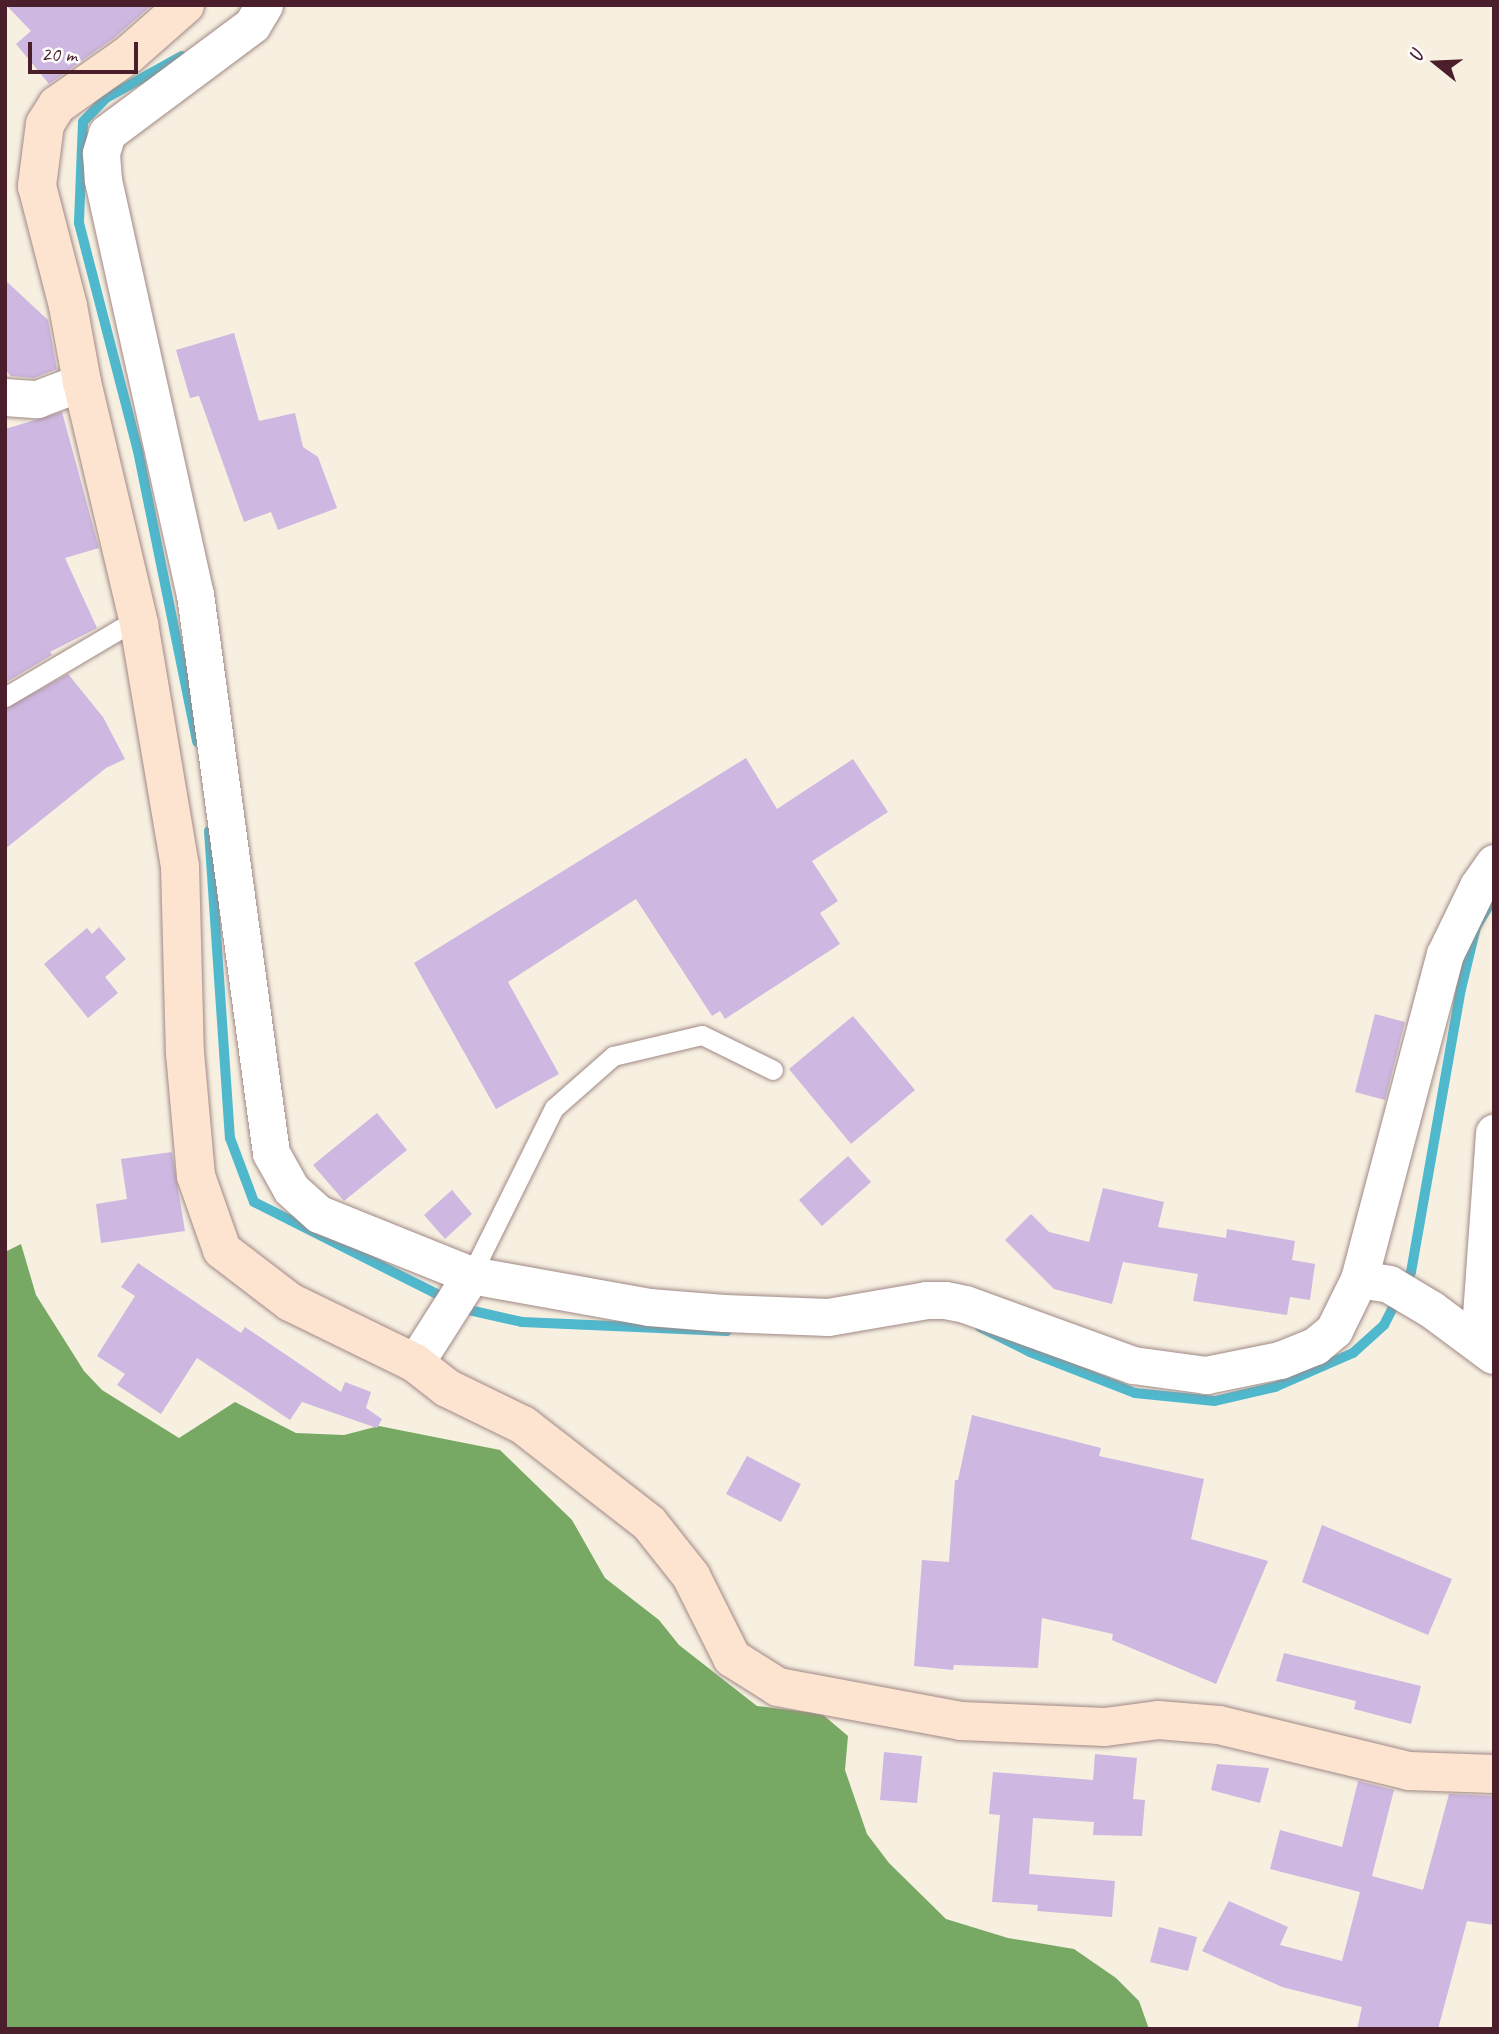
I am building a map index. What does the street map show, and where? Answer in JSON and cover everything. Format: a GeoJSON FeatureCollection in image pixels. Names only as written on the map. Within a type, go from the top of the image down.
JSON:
{"type":"FeatureCollection","features":[{"type":"Feature","properties":{"kind":"street"},"geometry":{"type":"LineString","coordinates":[[185,5],[128,55],[57,105],[46,124],[37,186],[68,306],[82,382],[139,624],[180,866],[186,1053],[196,1176],[222,1250],[290,1302],[415,1363],[447,1388],[523,1426],[649,1523],[691,1576],[732,1658],[779,1687],[961,1721],[1105,1727],[1158,1720],[1219,1724],[1409,1771],[1494,1774]]}},
{"type":"Feature","properties":{"kind":"street"},"geometry":{"type":"LineString","coordinates":[[264,5],[252,24],[107,133],[101,153],[103,180],[195,594],[271,1153],[291,1189],[319,1214],[471,1275],[649,1307],[828,1317],[926,1300],[945,1300],[965,1304],[1133,1365],[1206,1375],[1280,1360],[1315,1346],[1334,1329],[1374,1281],[1445,954],[1478,886],[1494,863]]}},
{"type":"Feature","properties":{"kind":"street"},"geometry":{"type":"LineString","coordinates":[[5,397],[37,399],[82,382]]}},
{"type":"Feature","properties":{"kind":"street"},"geometry":{"type":"LineString","coordinates":[[1486,1349],[1494,1133]]}},
{"type":"Feature","properties":{"kind":"street"},"geometry":{"type":"LineString","coordinates":[[415,1363],[471,1275]]}},
{"type":"Feature","properties":{"kind":"street"},"geometry":{"type":"LineString","coordinates":[[1374,1281],[1430,1309],[1486,1349]]}},
{"type":"Feature","properties":{"kind":"lane"},"geometry":{"type":"LineString","coordinates":[[5,697],[120,629],[139,624]]}},
{"type":"Feature","properties":{"kind":"lane"},"geometry":{"type":"LineString","coordinates":[[471,1275],[554,1108],[613,1056],[702,1035],[773,1070]]}},
{"type":"Feature","properties":{"kind":"green space"},"geometry":{"type":"Polygon","coordinates":[[[21,1244],[36,1295],[84,1371],[102,1390],[179,1438],[235,1402],[296,1433],[344,1435],[379,1426],[500,1450],[572,1520],[605,1578],[659,1620],[679,1645],[757,1706],[822,1714],[848,1736],[845,1770],[867,1834],[889,1863],[946,1919],[1008,1938],[1074,1949],[1116,1978],[1139,2001],[1149,2029],[5,2029],[5,1252],[21,1244]]]}},
{"type":"Feature","properties":{"kind":"building"},"geometry":{"type":"Polygon","coordinates":[[[6,5],[152,5],[114,38],[49,84],[16,44],[31,31],[6,5]]]}},
{"type":"Feature","properties":{"kind":"building"},"geometry":{"type":"Polygon","coordinates":[[[5,280],[48,320],[57,369],[34,378],[11,376],[5,370],[5,280]]]}},
{"type":"Feature","properties":{"kind":"building"},"geometry":{"type":"Polygon","coordinates":[[[234,333],[259,421],[295,413],[303,447],[318,457],[337,508],[278,530],[271,512],[244,522],[199,396],[190,398],[176,350],[234,333]]]}},
{"type":"Feature","properties":{"kind":"building"},"geometry":{"type":"Polygon","coordinates":[[[62,412],[99,548],[65,558],[97,628],[50,652],[52,655],[5,683],[5,429],[62,412]]]}},
{"type":"Feature","properties":{"kind":"building"},"geometry":{"type":"Polygon","coordinates":[[[68,674],[103,717],[125,759],[106,768],[5,849],[5,709],[68,674]]]}},
{"type":"Feature","properties":{"kind":"building"},"geometry":{"type":"Polygon","coordinates":[[[746,758],[777,809],[853,759],[888,812],[812,861],[838,901],[820,913],[840,944],[725,1019],[720,1011],[712,1016],[636,899],[508,982],[559,1074],[496,1109],[414,963],[746,758]]]}},
{"type":"Feature","properties":{"kind":"building"},"geometry":{"type":"Polygon","coordinates":[[[99,927],[126,959],[105,977],[118,993],[88,1018],[44,964],[87,928],[92,934],[99,927]]]}},
{"type":"Feature","properties":{"kind":"building"},"geometry":{"type":"Polygon","coordinates":[[[1375,1014],[1405,1022],[1385,1100],[1355,1092],[1375,1014]]]}},
{"type":"Feature","properties":{"kind":"building"},"geometry":{"type":"Polygon","coordinates":[[[853,1016],[915,1090],[851,1144],[789,1069],[853,1016]]]}},
{"type":"Feature","properties":{"kind":"building"},"geometry":{"type":"Polygon","coordinates":[[[377,1113],[407,1150],[344,1201],[313,1165],[377,1113]]]}},
{"type":"Feature","properties":{"kind":"building"},"geometry":{"type":"Polygon","coordinates":[[[172,1152],[185,1231],[101,1243],[96,1204],[127,1199],[121,1159],[172,1152]]]}},
{"type":"Feature","properties":{"kind":"building"},"geometry":{"type":"Polygon","coordinates":[[[848,1156],[871,1182],[822,1226],[799,1200],[848,1156]]]}},
{"type":"Feature","properties":{"kind":"building"},"geometry":{"type":"Polygon","coordinates":[[[1103,1188],[1164,1202],[1158,1227],[1226,1238],[1227,1229],[1295,1241],[1292,1260],[1315,1264],[1310,1300],[1290,1297],[1287,1315],[1193,1301],[1198,1274],[1123,1262],[1112,1304],[1054,1289],[1005,1240],[1031,1214],[1049,1232],[1089,1242],[1103,1188]]]}},
{"type":"Feature","properties":{"kind":"building"},"geometry":{"type":"Polygon","coordinates":[[[452,1190],[472,1214],[445,1239],[424,1215],[452,1190]]]}},
{"type":"Feature","properties":{"kind":"building"},"geometry":{"type":"Polygon","coordinates":[[[138,1263],[241,1333],[245,1327],[341,1392],[345,1382],[371,1392],[366,1408],[382,1419],[377,1428],[302,1402],[290,1420],[197,1358],[161,1414],[117,1385],[125,1374],[97,1356],[135,1296],[121,1287],[138,1263]]]}},
{"type":"Feature","properties":{"kind":"building"},"geometry":{"type":"Polygon","coordinates":[[[972,1415],[1101,1448],[1099,1456],[1204,1479],[1191,1539],[1268,1561],[1216,1684],[1112,1640],[1113,1634],[1042,1618],[1038,1668],[954,1665],[953,1670],[914,1666],[922,1560],[949,1562],[955,1480],[958,1480],[972,1415]]]}},
{"type":"Feature","properties":{"kind":"building"},"geometry":{"type":"Polygon","coordinates":[[[747,1456],[801,1484],[781,1522],[726,1494],[747,1456]]]}},
{"type":"Feature","properties":{"kind":"building"},"geometry":{"type":"Polygon","coordinates":[[[1322,1525],[1452,1579],[1428,1635],[1302,1582],[1322,1525]]]}},
{"type":"Feature","properties":{"kind":"building"},"geometry":{"type":"Polygon","coordinates":[[[1284,1653],[1421,1686],[1411,1724],[1354,1709],[1356,1701],[1276,1681],[1284,1653]]]}},
{"type":"Feature","properties":{"kind":"building"},"geometry":{"type":"Polygon","coordinates":[[[884,1752],[922,1756],[917,1803],[880,1800],[884,1752]]]}},
{"type":"Feature","properties":{"kind":"building"},"geometry":{"type":"Polygon","coordinates":[[[1095,1754],[1137,1758],[1133,1799],[1145,1800],[1142,1836],[1093,1835],[1094,1822],[1033,1818],[1029,1874],[1115,1881],[1112,1917],[1037,1911],[1038,1905],[992,1902],[1000,1815],[989,1814],[993,1772],[1093,1780],[1095,1754]]]}},
{"type":"Feature","properties":{"kind":"building"},"geometry":{"type":"Polygon","coordinates":[[[1217,1764],[1269,1768],[1260,1803],[1211,1790],[1217,1764]]]}},
{"type":"Feature","properties":{"kind":"building"},"geometry":{"type":"Polygon","coordinates":[[[1358,1781],[1394,1790],[1372,1876],[1423,1890],[1449,1794],[1494,1796],[1494,1925],[1467,1921],[1438,2029],[1357,2029],[1362,2007],[1282,1987],[1202,1951],[1229,1901],[1288,1927],[1280,1945],[1342,1961],[1360,1892],[1270,1869],[1280,1830],[1342,1847],[1358,1781]]]}},
{"type":"Feature","properties":{"kind":"building"},"geometry":{"type":"Polygon","coordinates":[[[1159,1927],[1197,1937],[1188,1971],[1150,1962],[1159,1927]]]}},
{"type":"Feature","properties":{"kind":"waterway"},"geometry":{"type":"LineString","coordinates":[[182,56],[106,98],[83,122],[79,223],[138,451],[197,742]]}},
{"type":"Feature","properties":{"kind":"waterway"},"geometry":{"type":"LineString","coordinates":[[209,831],[230,1138],[254,1202],[469,1310],[522,1322],[727,1331]]}},
{"type":"Feature","properties":{"kind":"waterway"},"geometry":{"type":"LineString","coordinates":[[980,1327],[1030,1352],[1135,1393],[1215,1401],[1275,1387],[1353,1353],[1384,1325],[1411,1272],[1461,989],[1476,927],[1494,897]]}}]}
